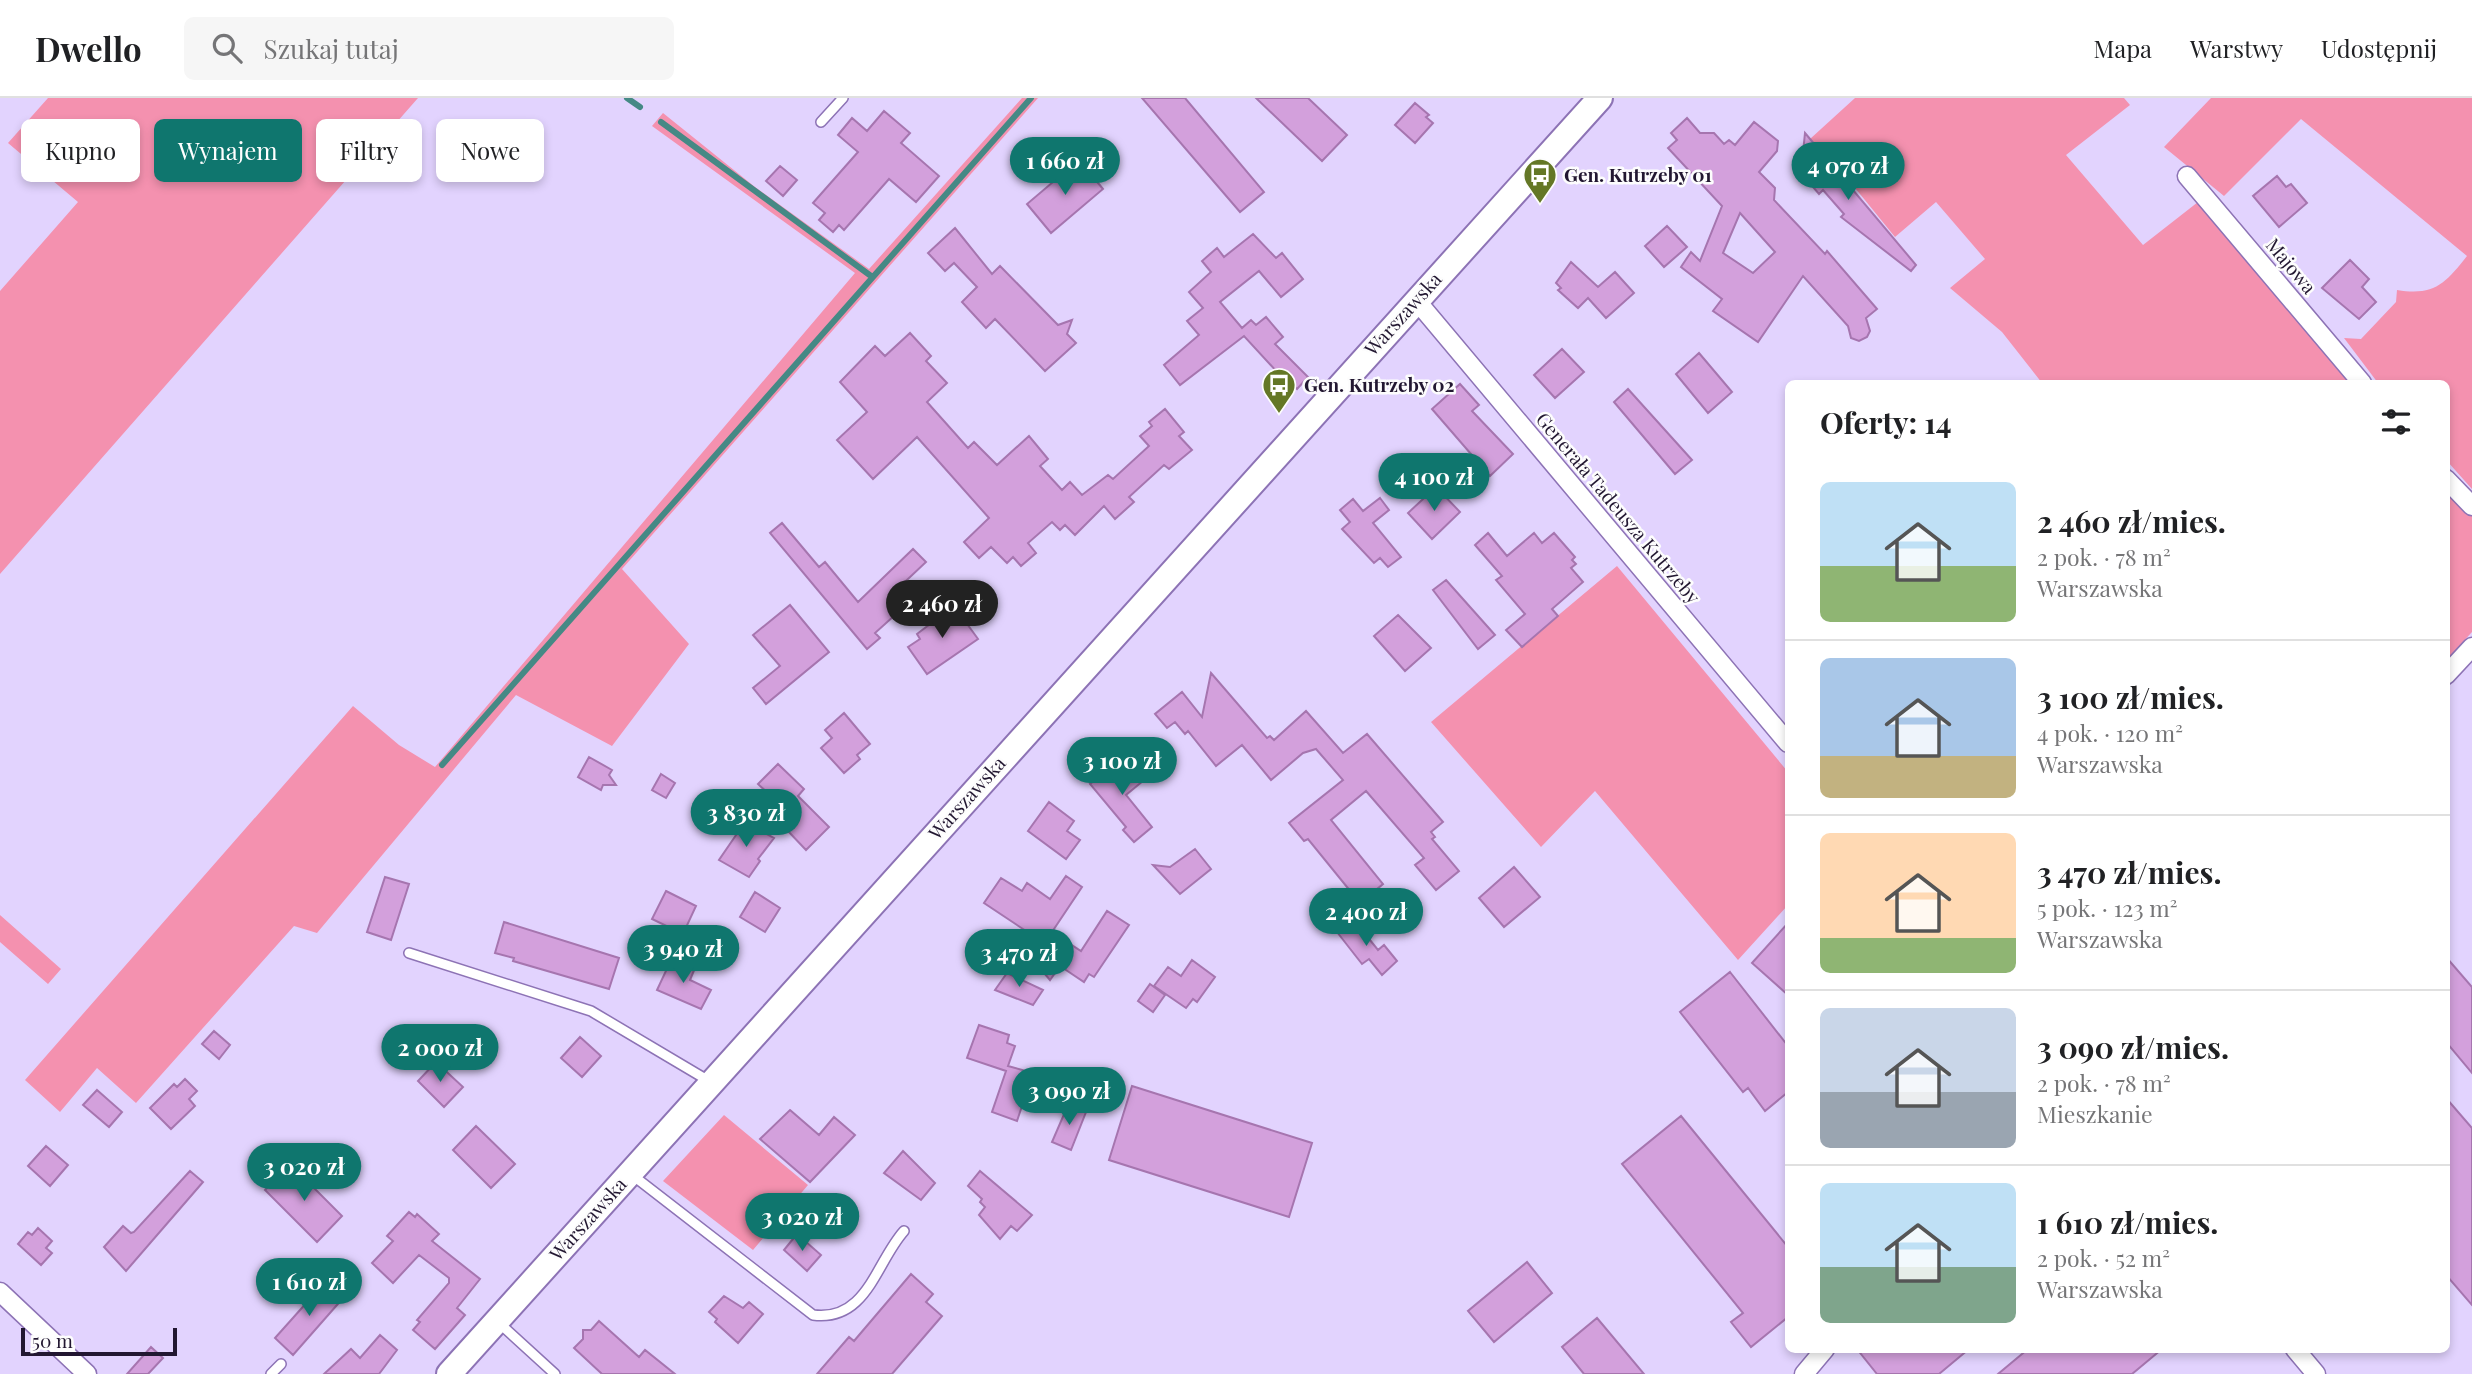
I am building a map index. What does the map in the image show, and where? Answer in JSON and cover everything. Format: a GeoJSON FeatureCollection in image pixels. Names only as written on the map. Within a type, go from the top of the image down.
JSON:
{"type":"FeatureCollection","features":[{"type":"Feature","properties":{"kind":"main road","name":"Warszawska"},"geometry":{"type":"LineString","coordinates":[[449,1374],[1600,98]]}},
{"type":"Feature","properties":{"kind":"street","name":"Majowa"},"geometry":{"type":"LineString","coordinates":[[2187,176],[2359,380]]}},
{"type":"Feature","properties":{"kind":"street","name":"Generała Tadeusza Kutrzeby"},"geometry":{"type":"LineString","coordinates":[[1416,300],[1785,739]]}},
{"type":"Feature","properties":{"kind":"street"},"geometry":{"type":"LineString","coordinates":[[2450,483],[2472,506]]}},
{"type":"Feature","properties":{"kind":"street"},"geometry":{"type":"LineString","coordinates":[[2450,671],[2472,647]]}},
{"type":"Feature","properties":{"kind":"street"},"geometry":{"type":"LineString","coordinates":[[0,1292],[87,1374]]}},
{"type":"Feature","properties":{"kind":"street"},"geometry":{"type":"LineString","coordinates":[[1804,1374],[1822,1353]]}},
{"type":"Feature","properties":{"kind":"street"},"geometry":{"type":"LineString","coordinates":[[2298,1353],[2316,1374]]}},
{"type":"Feature","properties":{"kind":"lane"},"geometry":{"type":"LineString","coordinates":[[821,122],[843,98]]}},
{"type":"Feature","properties":{"kind":"lane"},"geometry":{"type":"LineString","coordinates":[[409,953],[591,1010],[711,1083]]}},
{"type":"Feature","properties":{"kind":"lane"},"geometry":{"type":"LineString","coordinates":[[629,1173],[813,1315],[832,1318],[852,1307],[882,1271],[887,1250],[904,1231]]}},
{"type":"Feature","properties":{"kind":"lane"},"geometry":{"type":"LineString","coordinates":[[497,1321],[555,1374]]}},
{"type":"Feature","properties":{"kind":"lane"},"geometry":{"type":"LineString","coordinates":[[271,1374],[281,1364]]}},
{"type":"Feature","properties":{"kind":"shaded area"},"geometry":{"type":"Polygon","coordinates":[[[48,98],[418,98],[400,119],[316,119],[316,182],[344,182],[0,574],[0,291],[78,202],[54,182],[140,182],[140,119],[29,119],[48,98]]]}},
{"type":"Feature","properties":{"kind":"shaded area"},"geometry":{"type":"Polygon","coordinates":[[[1022,98],[1038,98],[622,569],[689,644],[612,746],[516,695],[317,933],[294,926],[136,1103],[97,1068],[60,1112],[25,1080],[353,706],[399,745],[435,767],[855,273],[652,126],[663,113],[755,187],[869,269],[1022,98]]]}},
{"type":"Feature","properties":{"kind":"shaded area"},"geometry":{"type":"Polygon","coordinates":[[[1855,98],[2124,98],[2130,105],[2066,155],[2143,245],[2198,202],[2349,380],[2040,380],[2002,332],[1950,288],[1985,259],[1936,202],[1895,237],[1838,167],[1810,139],[1855,98]]]}},
{"type":"Feature","properties":{"kind":"shaded area"},"geometry":{"type":"Polygon","coordinates":[[[2211,98],[2472,98],[2472,489],[2450,464],[2450,380],[2376,380],[2344,338],[2361,339],[2396,302],[2397,290],[2420,291],[2438,286],[2467,256],[2301,119],[2224,196],[2164,147],[2211,98]]]}},
{"type":"Feature","properties":{"kind":"shaded area"},"geometry":{"type":"Polygon","coordinates":[[[21,128],[21,154],[8,143],[21,128]]]}},
{"type":"Feature","properties":{"kind":"shaded area"},"geometry":{"type":"Polygon","coordinates":[[[2450,492],[2472,514],[2472,632],[2450,656],[2450,492]]]}},
{"type":"Feature","properties":{"kind":"shaded area"},"geometry":{"type":"Polygon","coordinates":[[[1617,566],[1785,768],[1785,908],[1738,960],[1595,791],[1541,847],[1431,722],[1617,566]]]}},
{"type":"Feature","properties":{"kind":"shaded area"},"geometry":{"type":"Polygon","coordinates":[[[0,915],[61,969],[48,984],[0,942],[0,915]]]}},
{"type":"Feature","properties":{"kind":"shaded area"},"geometry":{"type":"Polygon","coordinates":[[[724,1115],[808,1185],[753,1250],[663,1181],[724,1115]]]}},
{"type":"Feature","properties":{"kind":"building"},"geometry":{"type":"Polygon","coordinates":[[[1142,98],[1185,98],[1264,192],[1240,212],[1142,98]]]}},
{"type":"Feature","properties":{"kind":"building"},"geometry":{"type":"Polygon","coordinates":[[[1256,98],[1308,98],[1347,135],[1322,161],[1256,98]]]}},
{"type":"Feature","properties":{"kind":"building"},"geometry":{"type":"Polygon","coordinates":[[[1415,103],[1429,115],[1426,117],[1433,123],[1415,143],[1395,125],[1415,103]]]}},
{"type":"Feature","properties":{"kind":"building"},"geometry":{"type":"Polygon","coordinates":[[[884,111],[910,133],[901,143],[939,176],[916,202],[889,179],[844,230],[839,225],[833,232],[819,220],[825,213],[813,203],[858,152],[838,135],[852,118],[867,131],[884,111]]]}},
{"type":"Feature","properties":{"kind":"building"},"geometry":{"type":"Polygon","coordinates":[[[1687,118],[1700,133],[1714,133],[1724,144],[1729,140],[1735,145],[1754,122],[1778,141],[1777,151],[1759,172],[1775,188],[1774,200],[1825,254],[1827,251],[1877,309],[1866,318],[1870,331],[1867,337],[1859,341],[1851,338],[1848,326],[1803,276],[1758,342],[1713,311],[1722,299],[1681,267],[1691,252],[1700,261],[1722,206],[1668,148],[1677,140],[1671,133],[1687,118]],[[1740,213],[1723,253],[1753,273],[1775,252],[1740,213]]]}},
{"type":"Feature","properties":{"kind":"building"},"geometry":{"type":"Polygon","coordinates":[[[1805,133],[1916,265],[1911,271],[1841,217],[1844,214],[1823,190],[1819,194],[1801,173],[1805,133]]]}},
{"type":"Feature","properties":{"kind":"building"},"geometry":{"type":"Polygon","coordinates":[[[1079,160],[1103,189],[1051,233],[1027,204],[1079,160]]]}},
{"type":"Feature","properties":{"kind":"building"},"geometry":{"type":"Polygon","coordinates":[[[780,166],[797,180],[783,196],[766,181],[780,166]]]}},
{"type":"Feature","properties":{"kind":"building"},"geometry":{"type":"Polygon","coordinates":[[[2277,176],[2286,187],[2291,184],[2307,203],[2279,227],[2253,196],[2277,176]]]}},
{"type":"Feature","properties":{"kind":"building"},"geometry":{"type":"Polygon","coordinates":[[[1667,226],[1687,247],[1664,267],[1645,246],[1667,226]]]}},
{"type":"Feature","properties":{"kind":"building"},"geometry":{"type":"Polygon","coordinates":[[[955,228],[992,274],[1000,266],[1058,325],[1072,320],[1067,334],[1076,343],[1045,371],[995,319],[986,328],[962,302],[977,287],[954,263],[945,271],[928,253],[955,228]]]}},
{"type":"Feature","properties":{"kind":"building"},"geometry":{"type":"Polygon","coordinates":[[[1253,234],[1276,258],[1282,253],[1303,279],[1281,297],[1259,271],[1220,302],[1242,328],[1251,320],[1256,325],[1266,317],[1283,337],[1275,344],[1308,377],[1297,389],[1292,384],[1290,386],[1244,336],[1180,385],[1164,365],[1199,335],[1187,321],[1203,308],[1189,292],[1211,272],[1202,261],[1217,248],[1224,257],[1253,234]]]}},
{"type":"Feature","properties":{"kind":"building"},"geometry":{"type":"Polygon","coordinates":[[[2350,260],[2369,279],[2362,287],[2376,302],[2359,319],[2322,288],[2350,260]]]}},
{"type":"Feature","properties":{"kind":"building"},"geometry":{"type":"Polygon","coordinates":[[[1571,262],[1598,287],[1615,272],[1634,293],[1606,318],[1588,298],[1578,308],[1558,290],[1561,288],[1556,283],[1571,262]]]}},
{"type":"Feature","properties":{"kind":"building"},"geometry":{"type":"Polygon","coordinates":[[[910,333],[931,356],[926,361],[947,383],[927,402],[968,448],[974,442],[997,465],[1029,436],[1048,459],[1040,466],[1062,490],[1070,482],[1082,495],[1108,475],[1113,479],[1149,446],[1140,436],[1152,426],[1149,422],[1165,409],[1184,432],[1179,436],[1192,450],[1169,469],[1164,465],[1129,497],[1134,502],[1115,519],[1104,506],[1075,535],[1065,525],[1060,530],[1052,522],[1028,543],[1036,553],[1021,566],[1013,557],[1007,563],[991,547],[979,558],[964,542],[989,518],[917,437],[873,479],[837,440],[867,412],[840,382],[875,346],[885,356],[910,333]]]}},
{"type":"Feature","properties":{"kind":"building"},"geometry":{"type":"Polygon","coordinates":[[[1562,349],[1584,372],[1555,398],[1534,375],[1562,349]]]}},
{"type":"Feature","properties":{"kind":"building"},"geometry":{"type":"Polygon","coordinates":[[[1699,353],[1732,392],[1708,413],[1676,374],[1699,353]]]}},
{"type":"Feature","properties":{"kind":"building"},"geometry":{"type":"Polygon","coordinates":[[[1460,384],[1479,405],[1472,411],[1513,454],[1490,476],[1432,409],[1460,384]]]}},
{"type":"Feature","properties":{"kind":"building"},"geometry":{"type":"Polygon","coordinates":[[[1628,389],[1692,460],[1675,474],[1614,402],[1628,389]]]}},
{"type":"Feature","properties":{"kind":"building"},"geometry":{"type":"Polygon","coordinates":[[[1436,487],[1460,512],[1432,539],[1408,513],[1436,487]]]}},
{"type":"Feature","properties":{"kind":"building"},"geometry":{"type":"Polygon","coordinates":[[[1380,498],[1389,510],[1373,523],[1401,557],[1388,567],[1380,558],[1374,563],[1342,529],[1350,522],[1340,510],[1353,499],[1363,511],[1380,498]]]}},
{"type":"Feature","properties":{"kind":"building"},"geometry":{"type":"Polygon","coordinates":[[[782,523],[819,567],[825,562],[858,602],[913,549],[926,562],[892,594],[905,606],[875,633],[880,638],[867,649],[770,533],[782,523]]]}},
{"type":"Feature","properties":{"kind":"building"},"geometry":{"type":"Polygon","coordinates":[[[1488,533],[1507,556],[1534,533],[1542,543],[1554,533],[1575,557],[1572,560],[1576,564],[1571,568],[1583,582],[1552,609],[1558,616],[1522,647],[1506,630],[1525,614],[1496,580],[1502,576],[1475,545],[1488,533]]]}},
{"type":"Feature","properties":{"kind":"building"},"geometry":{"type":"Polygon","coordinates":[[[1446,580],[1495,635],[1478,649],[1433,590],[1446,580]]]}},
{"type":"Feature","properties":{"kind":"building"},"geometry":{"type":"Polygon","coordinates":[[[790,605],[829,652],[766,704],[753,688],[780,666],[753,635],[790,605]]]}},
{"type":"Feature","properties":{"kind":"building"},"geometry":{"type":"Polygon","coordinates":[[[954,606],[978,639],[927,674],[908,647],[920,639],[917,634],[954,606]]]}},
{"type":"Feature","properties":{"kind":"building"},"geometry":{"type":"Polygon","coordinates":[[[1398,615],[1431,648],[1405,671],[1374,636],[1398,615]]]}},
{"type":"Feature","properties":{"kind":"building"},"geometry":{"type":"Polygon","coordinates":[[[1211,673],[1267,738],[1270,736],[1274,740],[1306,711],[1343,753],[1367,734],[1443,822],[1431,832],[1435,837],[1432,839],[1459,871],[1436,890],[1415,865],[1424,858],[1366,791],[1331,820],[1383,884],[1360,903],[1308,839],[1304,841],[1289,823],[1343,780],[1316,749],[1303,753],[1271,780],[1242,745],[1216,766],[1188,731],[1185,734],[1175,722],[1167,728],[1155,714],[1182,692],[1202,717],[1211,673]]]}},
{"type":"Feature","properties":{"kind":"building"},"geometry":{"type":"Polygon","coordinates":[[[844,713],[870,744],[857,755],[860,759],[844,773],[821,748],[832,738],[825,730],[844,713]]]}},
{"type":"Feature","properties":{"kind":"building"},"geometry":{"type":"Polygon","coordinates":[[[589,757],[612,770],[609,775],[616,785],[603,785],[601,790],[578,777],[589,757]]]}},
{"type":"Feature","properties":{"kind":"building"},"geometry":{"type":"Polygon","coordinates":[[[1122,758],[1143,781],[1126,795],[1152,827],[1134,842],[1123,830],[1126,827],[1090,784],[1122,758]]]}},
{"type":"Feature","properties":{"kind":"building"},"geometry":{"type":"Polygon","coordinates":[[[778,764],[804,789],[798,796],[829,827],[806,850],[786,829],[796,819],[758,784],[778,764]]]}},
{"type":"Feature","properties":{"kind":"building"},"geometry":{"type":"Polygon","coordinates":[[[661,774],[675,783],[666,798],[652,790],[661,774]]]}},
{"type":"Feature","properties":{"kind":"building"},"geometry":{"type":"Polygon","coordinates":[[[1049,802],[1074,821],[1067,831],[1080,840],[1066,859],[1028,831],[1049,802]]]}},
{"type":"Feature","properties":{"kind":"building"},"geometry":{"type":"Polygon","coordinates":[[[745,822],[774,838],[758,859],[760,861],[749,877],[719,860],[745,822]]]}},
{"type":"Feature","properties":{"kind":"building"},"geometry":{"type":"Polygon","coordinates":[[[1195,849],[1211,869],[1180,894],[1153,865],[1170,867],[1195,849]]]}},
{"type":"Feature","properties":{"kind":"building"},"geometry":{"type":"Polygon","coordinates":[[[1514,867],[1540,897],[1504,927],[1479,898],[1514,867]]]}},
{"type":"Feature","properties":{"kind":"building"},"geometry":{"type":"Polygon","coordinates":[[[1066,876],[1082,887],[1052,932],[1081,951],[1107,911],[1129,925],[1094,977],[1089,974],[1084,982],[1060,966],[1050,980],[1023,948],[1032,935],[984,903],[1001,878],[1022,891],[1027,883],[1050,899],[1066,876]]]}},
{"type":"Feature","properties":{"kind":"building"},"geometry":{"type":"Polygon","coordinates":[[[385,877],[409,884],[391,940],[367,932],[385,877]]]}},
{"type":"Feature","properties":{"kind":"building"},"geometry":{"type":"Polygon","coordinates":[[[666,891],[696,906],[683,934],[652,919],[666,891]]]}},
{"type":"Feature","properties":{"kind":"building"},"geometry":{"type":"Polygon","coordinates":[[[755,892],[780,908],[765,932],[740,917],[755,892]]]}},
{"type":"Feature","properties":{"kind":"building"},"geometry":{"type":"Polygon","coordinates":[[[1353,919],[1378,950],[1384,945],[1397,961],[1382,975],[1369,959],[1362,964],[1337,932],[1353,919]]]}},
{"type":"Feature","properties":{"kind":"building"},"geometry":{"type":"Polygon","coordinates":[[[504,922],[619,958],[609,989],[513,961],[514,958],[495,953],[504,922]]]}},
{"type":"Feature","properties":{"kind":"building"},"geometry":{"type":"Polygon","coordinates":[[[1785,926],[1785,992],[1752,963],[1785,926]]]}},
{"type":"Feature","properties":{"kind":"building"},"geometry":{"type":"Polygon","coordinates":[[[672,958],[695,968],[690,980],[711,990],[701,1009],[657,990],[672,958]]]}},
{"type":"Feature","properties":{"kind":"building"},"geometry":{"type":"Polygon","coordinates":[[[1192,960],[1215,977],[1197,1002],[1193,999],[1186,1008],[1154,986],[1168,967],[1181,976],[1192,960]]]}},
{"type":"Feature","properties":{"kind":"building"},"geometry":{"type":"Polygon","coordinates":[[[2450,962],[2472,987],[2472,1073],[2450,1047],[2450,962]]]}},
{"type":"Feature","properties":{"kind":"building"},"geometry":{"type":"Polygon","coordinates":[[[1730,972],[1785,1042],[1785,1094],[1765,1111],[1748,1088],[1743,1092],[1680,1012],[1730,972]]]}},
{"type":"Feature","properties":{"kind":"building"},"geometry":{"type":"Polygon","coordinates":[[[1007,973],[1043,990],[1033,1005],[995,990],[1007,973]]]}},
{"type":"Feature","properties":{"kind":"building"},"geometry":{"type":"Polygon","coordinates":[[[1150,984],[1165,995],[1153,1012],[1138,1001],[1150,984]]]}},
{"type":"Feature","properties":{"kind":"building"},"geometry":{"type":"Polygon","coordinates":[[[979,1025],[1009,1035],[1007,1043],[1015,1046],[1008,1066],[1033,1073],[1017,1121],[992,1112],[1006,1071],[967,1058],[979,1025]]]}},
{"type":"Feature","properties":{"kind":"building"},"geometry":{"type":"Polygon","coordinates":[[[214,1031],[230,1045],[219,1059],[202,1044],[214,1031]]]}},
{"type":"Feature","properties":{"kind":"building"},"geometry":{"type":"Polygon","coordinates":[[[580,1037],[601,1056],[582,1077],[561,1058],[580,1037]]]}},
{"type":"Feature","properties":{"kind":"building"},"geometry":{"type":"Polygon","coordinates":[[[436,1062],[463,1087],[444,1107],[418,1081],[436,1062]]]}},
{"type":"Feature","properties":{"kind":"building"},"geometry":{"type":"Polygon","coordinates":[[[185,1079],[197,1091],[189,1099],[195,1106],[171,1129],[150,1108],[174,1084],[177,1087],[185,1079]]]}},
{"type":"Feature","properties":{"kind":"building"},"geometry":{"type":"Polygon","coordinates":[[[1132,1086],[1312,1143],[1289,1217],[1109,1160],[1132,1086]]]}},
{"type":"Feature","properties":{"kind":"building"},"geometry":{"type":"Polygon","coordinates":[[[97,1090],[122,1112],[109,1127],[83,1105],[97,1090]]]}},
{"type":"Feature","properties":{"kind":"building"},"geometry":{"type":"Polygon","coordinates":[[[2450,1103],[2472,1128],[2472,1305],[2450,1280],[2450,1103]]]}},
{"type":"Feature","properties":{"kind":"building"},"geometry":{"type":"Polygon","coordinates":[[[1068,1105],[1086,1112],[1071,1150],[1052,1142],[1068,1105]]]}},
{"type":"Feature","properties":{"kind":"building"},"geometry":{"type":"Polygon","coordinates":[[[790,1110],[819,1135],[834,1117],[855,1135],[810,1182],[760,1139],[790,1110]]]}},
{"type":"Feature","properties":{"kind":"building"},"geometry":{"type":"Polygon","coordinates":[[[1681,1116],[1785,1243],[1785,1319],[1751,1347],[1731,1322],[1743,1313],[1622,1164],[1681,1116]]]}},
{"type":"Feature","properties":{"kind":"building"},"geometry":{"type":"Polygon","coordinates":[[[476,1126],[515,1164],[491,1188],[453,1150],[476,1126]]]}},
{"type":"Feature","properties":{"kind":"building"},"geometry":{"type":"Polygon","coordinates":[[[46,1146],[68,1165],[50,1186],[28,1166],[46,1146]]]}},
{"type":"Feature","properties":{"kind":"building"},"geometry":{"type":"Polygon","coordinates":[[[903,1151],[935,1183],[921,1200],[884,1173],[903,1151]]]}},
{"type":"Feature","properties":{"kind":"building"},"geometry":{"type":"Polygon","coordinates":[[[290,1164],[342,1216],[317,1242],[265,1190],[290,1164]]]}},
{"type":"Feature","properties":{"kind":"building"},"geometry":{"type":"Polygon","coordinates":[[[190,1171],[203,1182],[126,1271],[104,1247],[123,1226],[131,1233],[134,1232],[190,1171]]]}},
{"type":"Feature","properties":{"kind":"building"},"geometry":{"type":"Polygon","coordinates":[[[980,1171],[1032,1215],[1017,1231],[1011,1226],[1000,1239],[979,1215],[985,1207],[980,1202],[982,1199],[968,1186],[980,1171]]]}},
{"type":"Feature","properties":{"kind":"building"},"geometry":{"type":"Polygon","coordinates":[[[409,1212],[415,1217],[417,1214],[439,1234],[432,1241],[480,1279],[457,1308],[465,1315],[435,1349],[413,1330],[420,1322],[417,1320],[449,1283],[449,1278],[419,1255],[393,1283],[372,1263],[393,1241],[387,1236],[409,1212]]]}},
{"type":"Feature","properties":{"kind":"building"},"geometry":{"type":"Polygon","coordinates":[[[38,1228],[52,1241],[46,1248],[52,1253],[41,1265],[18,1244],[28,1232],[32,1235],[38,1228]]]}},
{"type":"Feature","properties":{"kind":"building"},"geometry":{"type":"Polygon","coordinates":[[[797,1234],[821,1255],[807,1271],[784,1250],[797,1234]]]}},
{"type":"Feature","properties":{"kind":"building"},"geometry":{"type":"Polygon","coordinates":[[[1527,1262],[1552,1293],[1494,1342],[1468,1311],[1527,1262]]]}},
{"type":"Feature","properties":{"kind":"building"},"geometry":{"type":"Polygon","coordinates":[[[911,1274],[933,1294],[926,1302],[942,1316],[892,1374],[817,1374],[849,1337],[854,1341],[911,1274]]]}},
{"type":"Feature","properties":{"kind":"building"},"geometry":{"type":"Polygon","coordinates":[[[326,1281],[344,1297],[293,1355],[275,1338],[326,1281]]]}},
{"type":"Feature","properties":{"kind":"building"},"geometry":{"type":"Polygon","coordinates":[[[724,1296],[743,1308],[749,1302],[763,1314],[738,1343],[715,1322],[717,1319],[709,1312],[724,1296]]]}},
{"type":"Feature","properties":{"kind":"building"},"geometry":{"type":"Polygon","coordinates":[[[1597,1318],[1644,1374],[1584,1374],[1562,1347],[1597,1318]]]}},
{"type":"Feature","properties":{"kind":"building"},"geometry":{"type":"Polygon","coordinates":[[[599,1321],[639,1357],[645,1350],[675,1374],[602,1374],[574,1348],[583,1339],[583,1330],[591,1330],[599,1321]]]}},
{"type":"Feature","properties":{"kind":"building"},"geometry":{"type":"Polygon","coordinates":[[[380,1335],[397,1350],[379,1374],[324,1374],[351,1349],[360,1358],[380,1335]]]}},
{"type":"Feature","properties":{"kind":"building"},"geometry":{"type":"Polygon","coordinates":[[[151,1347],[163,1358],[148,1374],[127,1374],[151,1347]]]}},
{"type":"Feature","properties":{"kind":"building"},"geometry":{"type":"Polygon","coordinates":[[[1860,1353],[1964,1353],[1939,1374],[1877,1374],[1860,1353]]]}},
{"type":"Feature","properties":{"kind":"building"},"geometry":{"type":"Polygon","coordinates":[[[2023,1353],[2157,1353],[2132,1374],[1998,1374],[2023,1353]]]}},
{"type":"Feature","properties":{"kind":"waterway"},"geometry":{"type":"LineString","coordinates":[[627,98],[640,107]]}},
{"type":"Feature","properties":{"kind":"waterway"},"geometry":{"type":"LineString","coordinates":[[442,765],[1031,98]]}},
{"type":"Feature","properties":{"kind":"waterway"},"geometry":{"type":"LineString","coordinates":[[661,122],[871,276]]}},
{"type":"Feature","properties":{"kind":"place","name":"Gen. Kutrzeby 01"},"geometry":{"type":"Point","coordinates":[1540,205]}},
{"type":"Feature","properties":{"kind":"place","name":"Gen. Kutrzeby 02"},"geometry":{"type":"Point","coordinates":[1279,415]}}]}
